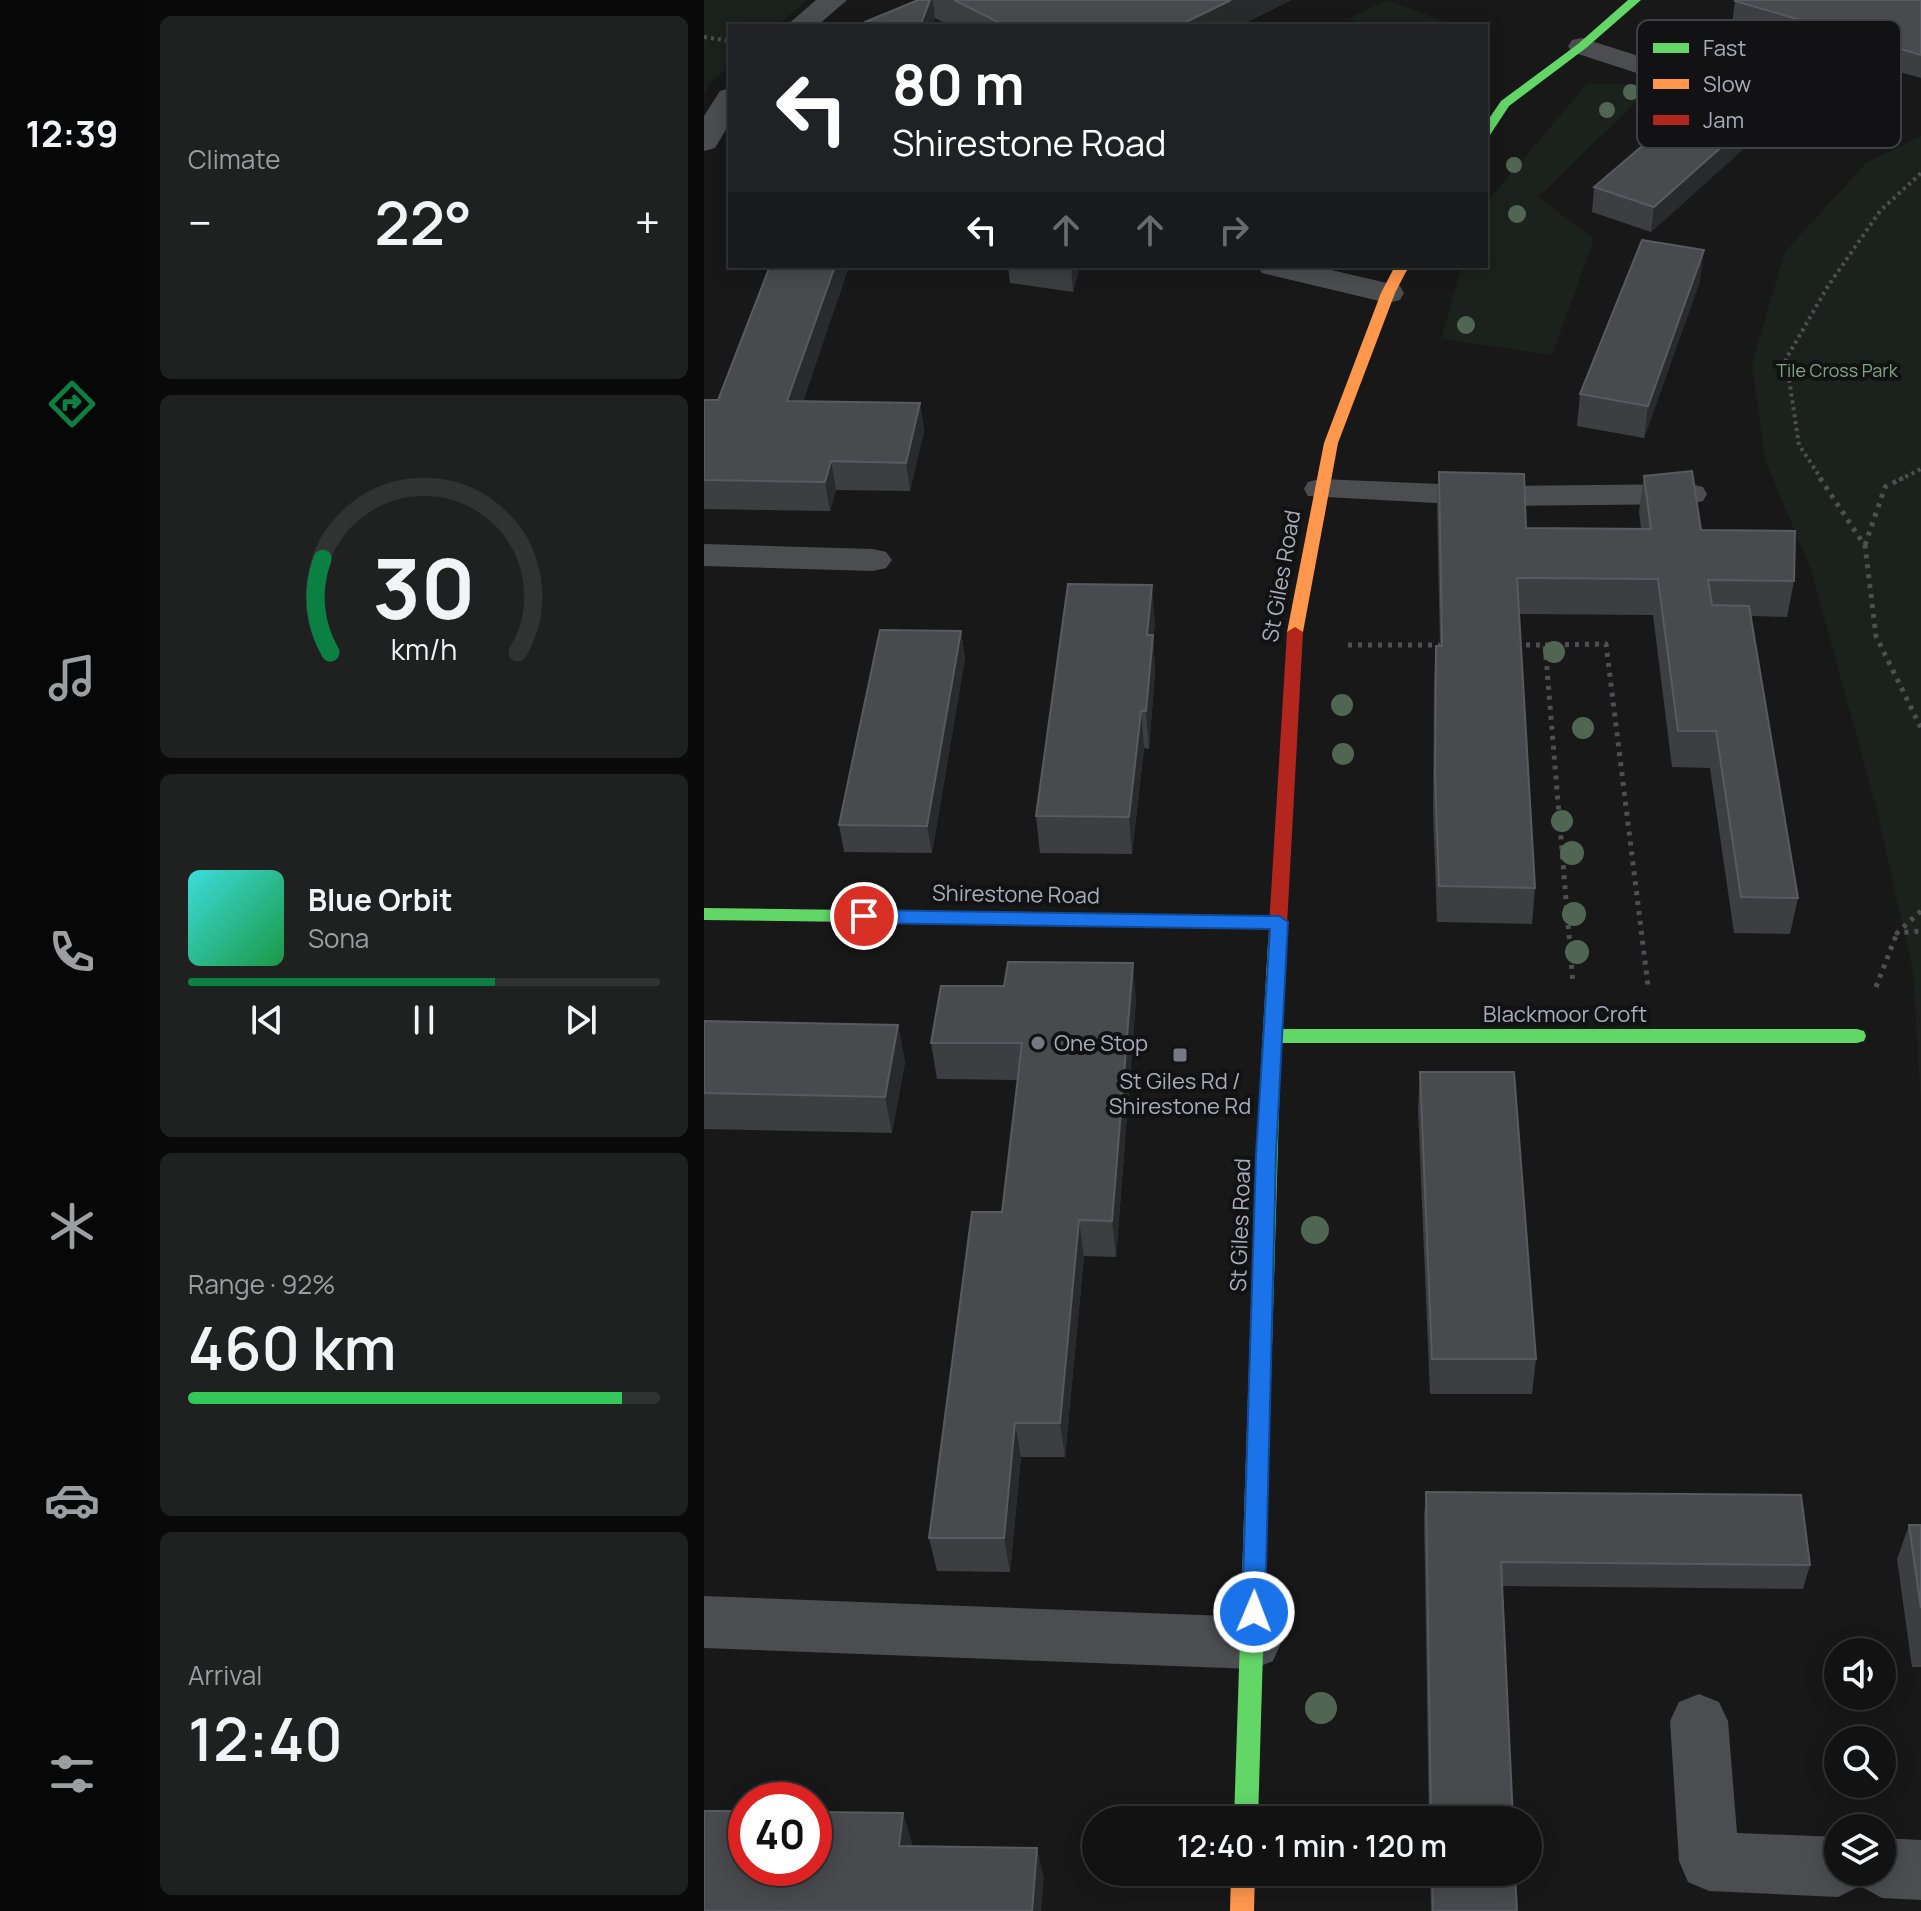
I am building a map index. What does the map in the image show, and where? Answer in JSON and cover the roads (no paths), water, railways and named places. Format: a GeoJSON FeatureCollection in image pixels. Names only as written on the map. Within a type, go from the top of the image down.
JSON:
{"type":"FeatureCollection","features":[{"type":"Feature","properties":{"kind":"street"},"geometry":{"type":"LineString","coordinates":[[803,24],[833,0]]}},
{"type":"Feature","properties":{"kind":"street"},"geometry":{"type":"LineString","coordinates":[[1488,129],[1505,104],[1582,46],[1635,0]]}},
{"type":"Feature","properties":{"kind":"street"},"geometry":{"type":"LineString","coordinates":[[1582,46],[1637,64]]}},
{"type":"Feature","properties":{"kind":"street"},"geometry":{"type":"LineString","coordinates":[[704,142],[728,100]]}},
{"type":"Feature","properties":{"kind":"street"},"geometry":{"type":"LineString","coordinates":[[1292,268],[1395,279]]}},
{"type":"Feature","properties":{"kind":"street","name":"St Giles Road"},"geometry":{"type":"LineString","coordinates":[[1247,1806],[1272,1036],[1292,645],[1331,443],[1395,279]]}},
{"type":"Feature","properties":{"kind":"street"},"geometry":{"type":"LineString","coordinates":[[704,555],[873,560]]}},
{"type":"Feature","properties":{"kind":"street","name":"Shirestone Road"},"geometry":{"type":"LineString","coordinates":[[704,914],[1279,922]]}},
{"type":"Feature","properties":{"kind":"street","name":"Blackmoor Croft"},"geometry":{"type":"LineString","coordinates":[[1272,1036],[1857,1036]]}},
{"type":"Feature","properties":{"kind":"street"},"geometry":{"type":"LineString","coordinates":[[704,1622],[1253,1643]]}},
{"type":"Feature","properties":{"kind":"street"},"geometry":{"type":"LineString","coordinates":[[1699,1721],[1709,1861],[1824,1866]]}},
{"type":"Feature","properties":{"kind":"street"},"geometry":{"type":"LineString","coordinates":[[1896,1869],[1921,1870]]}},
{"type":"Feature","properties":{"kind":"street"},"geometry":{"type":"LineString","coordinates":[[1242,1911],[1243,1886]]}},
{"type":"Feature","properties":{"kind":"lane"},"geometry":{"type":"LineString","coordinates":[[1320,489],[1490,496],[1691,494]]}},
{"type":"Feature","properties":{"kind":"place","name":"One Stop"},"geometry":{"type":"Point","coordinates":[1038,1043]}},
{"type":"Feature","properties":{"kind":"place","name":"St Giles Rd / Shirestone Rd"},"geometry":{"type":"Point","coordinates":[1180,1055]}},
{"type":"Feature","properties":{"kind":"park label","name":"Tile Cross Park"},"geometry":{"type":"Point","coordinates":[1837,370]}}]}
